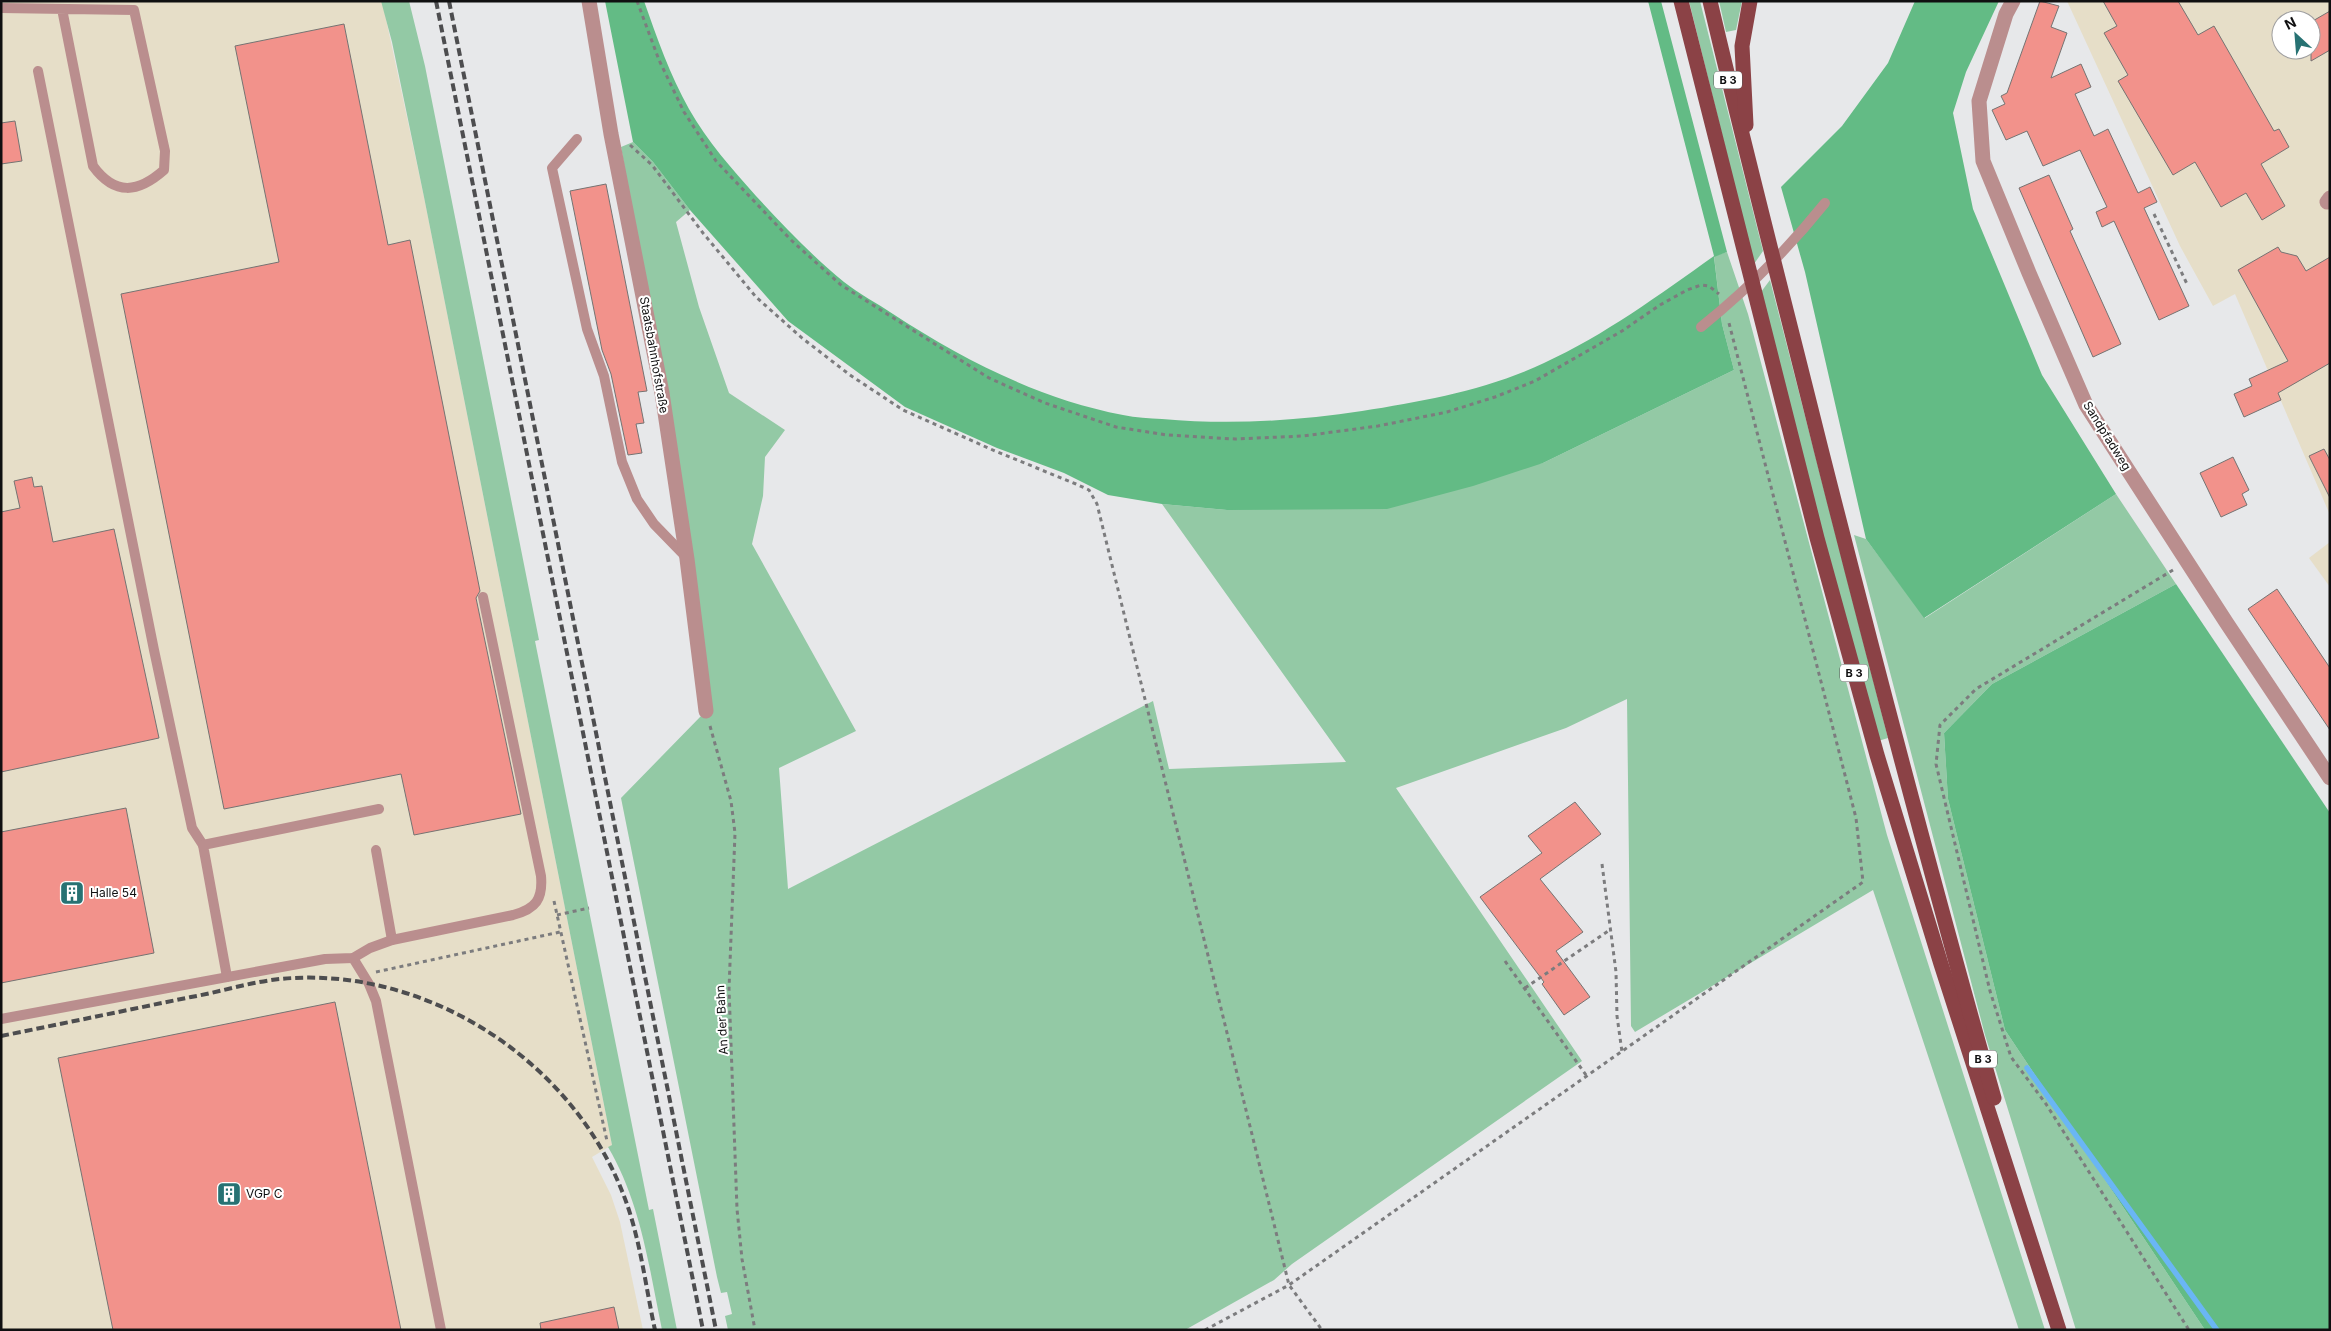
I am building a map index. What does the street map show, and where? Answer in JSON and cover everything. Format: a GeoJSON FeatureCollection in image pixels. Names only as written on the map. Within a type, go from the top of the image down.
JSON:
{"type":"FeatureCollection","features":[{"type":"Feature","properties":{"kind":"main road","name":"B 3"},"geometry":{"type":"LineString","coordinates":[[1681,1],[1817,538],[1877,755],[1941,964],[2060,1330]]}},
{"type":"Feature","properties":{"kind":"main road","name":"B 3"},"geometry":{"type":"LineString","coordinates":[[1710,1],[1747,159],[1908,787],[2060,1330]]}},
{"type":"Feature","properties":{"kind":"main road"},"geometry":{"type":"LineString","coordinates":[[1747,159],[1742,46],[1750,1]]}},
{"type":"Feature","properties":{"kind":"street","name":"Staatsbahnhofstraße"},"geometry":{"type":"LineString","coordinates":[[589,1],[611,134],[662,393],[688,559],[706,712]]}},
{"type":"Feature","properties":{"kind":"street","name":"Sandpfadweg"},"geometry":{"type":"LineString","coordinates":[[2013,1],[2006,14],[1978,101],[1983,161],[2086,405],[2330,778]]}},
{"type":"Feature","properties":{"kind":"lane"},"geometry":{"type":"LineString","coordinates":[[1,8],[134,10],[165,151],[164,170],[153,180],[138,187],[126,188],[113,185],[101,177],[93,166],[62,9]]}},
{"type":"Feature","properties":{"kind":"lane"},"geometry":{"type":"LineString","coordinates":[[38,71],[154,650],[192,828],[202,845],[227,977]]}},
{"type":"Feature","properties":{"kind":"lane"},"geometry":{"type":"LineString","coordinates":[[577,138],[552,168],[587,330],[604,376],[622,462],[637,499],[654,524],[688,559]]}},
{"type":"Feature","properties":{"kind":"lane"},"geometry":{"type":"LineString","coordinates":[[1701,327],[1730,304],[1768,268],[1825,203]]}},
{"type":"Feature","properties":{"kind":"lane"},"geometry":{"type":"LineString","coordinates":[[1,1019],[325,959],[353,958],[370,948],[392,940],[524,912],[533,907],[540,897],[542,876],[483,597]]}},
{"type":"Feature","properties":{"kind":"lane"},"geometry":{"type":"LineString","coordinates":[[202,845],[379,809]]}},
{"type":"Feature","properties":{"kind":"lane"},"geometry":{"type":"LineString","coordinates":[[376,850],[392,940]]}},
{"type":"Feature","properties":{"kind":"lane"},"geometry":{"type":"LineString","coordinates":[[353,958],[364,974],[376,1001],[441,1330]]}},
{"type":"Feature","properties":{"kind":"path"},"geometry":{"type":"LineString","coordinates":[[637,1],[659,60],[684,112],[716,161],[791,240],[826,272],[841,285],[989,378],[1045,403],[1116,427],[1167,435],[1235,439],[1303,436],[1378,426],[1447,412],[1495,397],[1535,381],[1622,332],[1660,305],[1687,290],[1701,285],[1709,286],[1717,290],[1721,298]]}},
{"type":"Feature","properties":{"kind":"path"},"geometry":{"type":"LineString","coordinates":[[611,134],[634,147],[652,165],[703,233],[756,297],[802,338],[850,376],[904,410],[995,452],[1089,490],[1097,504],[1289,1285],[1322,1330]]}},
{"type":"Feature","properties":{"kind":"path"},"geometry":{"type":"LineString","coordinates":[[2154,214],[2187,284]]}},
{"type":"Feature","properties":{"kind":"path"},"geometry":{"type":"LineString","coordinates":[[1205,1330],[1289,1285],[1863,882],[1856,818],[1726,314]]}},
{"type":"Feature","properties":{"kind":"path"},"geometry":{"type":"LineString","coordinates":[[2187,561],[1976,689],[1940,725],[1936,764],[1990,992],[2011,1057],[2046,1104],[2189,1330]]}},
{"type":"Feature","properties":{"kind":"path","name":"An der Bahn"},"geometry":{"type":"LineString","coordinates":[[706,712],[731,801],[735,833],[729,989],[737,1209],[742,1259],[755,1330]]}},
{"type":"Feature","properties":{"kind":"path"},"geometry":{"type":"LineString","coordinates":[[1602,864],[1616,972],[1617,1016],[1622,1052]]}},
{"type":"Feature","properties":{"kind":"path"},"geometry":{"type":"LineString","coordinates":[[542,876],[552,896],[557,915],[607,1141]]}},
{"type":"Feature","properties":{"kind":"path"},"geometry":{"type":"LineString","coordinates":[[557,915],[589,908]]}},
{"type":"Feature","properties":{"kind":"path"},"geometry":{"type":"LineString","coordinates":[[1524,988],[1610,930]]}},
{"type":"Feature","properties":{"kind":"path"},"geometry":{"type":"LineString","coordinates":[[364,974],[560,932]]}},
{"type":"Feature","properties":{"kind":"path"},"geometry":{"type":"LineString","coordinates":[[1505,961],[1586,1075]]}},
{"type":"Feature","properties":{"kind":"shaded area"},"geometry":{"type":"Polygon","coordinates":[[[1,1],[381,1],[383,5],[424,197],[612,1145],[592,1157],[611,1195],[620,1222],[643,1330],[1,1330],[1,1]]]}},
{"type":"Feature","properties":{"kind":"shaded area"},"geometry":{"type":"Polygon","coordinates":[[[2067,1],[2330,1],[2330,515],[2235,294],[2213,306],[2180,246],[2067,1]]]}},
{"type":"Feature","properties":{"kind":"shaded area"},"geometry":{"type":"Polygon","coordinates":[[[2330,542],[2330,587],[2309,558],[2330,542]]]}},
{"type":"Feature","properties":{"kind":"green space"},"geometry":{"type":"Polygon","coordinates":[[[381,1],[409,1],[425,66],[539,640],[535,641],[649,1210],[653,1209],[677,1330],[662,1330],[648,1259],[636,1213],[629,1190],[608,1147],[612,1145],[424,197],[392,42],[381,1]]]}},
{"type":"Feature","properties":{"kind":"green space"},"geometry":{"type":"Polygon","coordinates":[[[605,1],[644,1],[676,83],[696,121],[712,143],[747,186],[788,230],[821,262],[856,291],[920,331],[975,362],[1003,376],[1062,399],[1133,417],[1238,422],[1288,420],[1362,411],[1432,399],[1500,380],[1544,363],[1589,340],[1631,314],[1714,256],[1648,1],[1661,1],[1727,252],[1714,257],[1722,324],[1734,370],[1543,463],[1473,486],[1387,509],[1227,510],[1162,504],[1108,495],[1064,473],[997,448],[905,407],[788,321],[690,210],[653,162],[633,142],[605,1]]]}},
{"type":"Feature","properties":{"kind":"green space"},"geometry":{"type":"Polygon","coordinates":[[[1689,1],[1700,1],[1763,251],[1754,264],[1689,1]]]}},
{"type":"Feature","properties":{"kind":"green space"},"geometry":{"type":"Polygon","coordinates":[[[1719,1],[1742,1],[1736,30],[1726,32],[1719,1]]]}},
{"type":"Feature","properties":{"kind":"green space"},"geometry":{"type":"Polygon","coordinates":[[[1915,1],[1999,1],[1966,72],[1953,113],[1973,209],[2042,375],[2116,494],[1924,618],[1866,539],[1805,272],[1781,187],[1842,126],[1888,63],[1915,1]]]}},
{"type":"Feature","properties":{"kind":"green space"},"geometry":{"type":"Polygon","coordinates":[[[633,142],[653,162],[690,210],[676,222],[699,307],[729,393],[785,430],[765,457],[763,496],[752,544],[856,731],[779,768],[788,889],[1153,701],[1169,769],[1346,762],[1162,504],[1227,510],[1543,463],[1734,370],[1722,324],[1714,256],[1727,252],[1748,314],[1887,835],[2045,1330],[2019,1330],[1873,890],[1635,1032],[1631,1026],[1627,699],[1566,728],[1396,788],[1582,1061],[1292,1264],[1274,1280],[1185,1330],[728,1330],[725,1316],[732,1314],[727,1292],[721,1293],[717,1277],[621,798],[701,716],[691,555],[621,147],[633,142]]]}},
{"type":"Feature","properties":{"kind":"green space"},"geometry":{"type":"Polygon","coordinates":[[[1770,280],[1888,738],[1878,741],[1824,547],[1761,292],[1770,280]]]}},
{"type":"Feature","properties":{"kind":"green space"},"geometry":{"type":"Polygon","coordinates":[[[2116,494],[2176,584],[1992,684],[1944,733],[1948,799],[2005,1030],[2205,1330],[2076,1330],[1985,1035],[1854,535],[1866,539],[1925,618],[2116,494]]]}},
{"type":"Feature","properties":{"kind":"green space"},"geometry":{"type":"Polygon","coordinates":[[[2176,584],[2330,813],[2330,1330],[2205,1330],[2005,1030],[1948,799],[1944,733],[1992,684],[2176,584]]]}},
{"type":"Feature","properties":{"kind":"building"},"geometry":{"type":"Polygon","coordinates":[[[2040,1],[2059,6],[2051,27],[2067,33],[2051,78],[2081,64],[2091,87],[2075,94],[2094,136],[2108,129],[2138,193],[2150,187],[2157,202],[2144,208],[2189,306],[2159,320],[2114,221],[2102,227],[2096,212],[2107,207],[2080,150],[2043,166],[2027,131],[2006,140],[1992,110],[2005,104],[2001,96],[2007,93],[2040,1]]]}},
{"type":"Feature","properties":{"kind":"building"},"geometry":{"type":"Polygon","coordinates":[[[2103,1],[2178,1],[2198,35],[2214,26],[2274,131],[2279,129],[2289,147],[2261,164],[2285,206],[2262,220],[2246,193],[2221,207],[2195,162],[2173,175],[2118,81],[2128,75],[2104,33],[2117,26],[2103,1]]]}},
{"type":"Feature","properties":{"kind":"building"},"geometry":{"type":"Polygon","coordinates":[[[2330,11],[2330,50],[2321,55],[2321,16],[2330,11]]]}},
{"type":"Feature","properties":{"kind":"building"},"geometry":{"type":"Polygon","coordinates":[[[344,24],[388,245],[410,240],[480,591],[476,598],[521,814],[414,835],[401,774],[224,809],[121,294],[279,262],[235,46],[344,24]]]}},
{"type":"Feature","properties":{"kind":"building"},"geometry":{"type":"Polygon","coordinates":[[[15,121],[22,161],[1,164],[1,123],[15,121]]]}},
{"type":"Feature","properties":{"kind":"building"},"geometry":{"type":"Polygon","coordinates":[[[2049,175],[2073,229],[2070,231],[2121,344],[2093,357],[2019,188],[2049,175]]]}},
{"type":"Feature","properties":{"kind":"building"},"geometry":{"type":"Polygon","coordinates":[[[606,184],[647,391],[638,392],[644,423],[636,424],[642,453],[628,455],[611,374],[602,350],[570,191],[606,184]]]}},
{"type":"Feature","properties":{"kind":"building"},"geometry":{"type":"Polygon","coordinates":[[[2278,247],[2281,252],[2297,256],[2306,271],[2330,257],[2330,363],[2278,393],[2281,400],[2244,417],[2234,394],[2252,386],[2249,379],[2288,361],[2238,270],[2278,247]]]}},
{"type":"Feature","properties":{"kind":"building"},"geometry":{"type":"Polygon","coordinates":[[[2324,449],[2330,460],[2330,498],[2309,456],[2324,449]]]}},
{"type":"Feature","properties":{"kind":"building"},"geometry":{"type":"Polygon","coordinates":[[[2233,457],[2249,490],[2242,494],[2247,505],[2221,517],[2200,473],[2233,457]]]}},
{"type":"Feature","properties":{"kind":"building"},"geometry":{"type":"Polygon","coordinates":[[[32,477],[34,487],[42,486],[53,542],[114,529],[159,738],[1,772],[1,512],[20,508],[14,481],[32,477]]]}},
{"type":"Feature","properties":{"kind":"building"},"geometry":{"type":"Polygon","coordinates":[[[2277,589],[2330,668],[2330,730],[2248,609],[2277,589]]]}},
{"type":"Feature","properties":{"kind":"building"},"geometry":{"type":"Polygon","coordinates":[[[1575,802],[1601,834],[1540,879],[1583,932],[1556,951],[1590,997],[1564,1015],[1542,984],[1544,982],[1480,897],[1542,853],[1528,836],[1575,802]]]}},
{"type":"Feature","properties":{"kind":"building","name":"Halle 54"},"geometry":{"type":"Polygon","coordinates":[[[126,808],[154,953],[1,983],[1,832],[126,808]]]}},
{"type":"Feature","properties":{"kind":"building","name":"VGP C"},"geometry":{"type":"Polygon","coordinates":[[[335,1002],[401,1330],[113,1330],[58,1058],[335,1002]]]}},
{"type":"Feature","properties":{"kind":"building"},"geometry":{"type":"Polygon","coordinates":[[[614,1307],[619,1330],[541,1330],[540,1323],[614,1307]]]}},
{"type":"Feature","properties":{"kind":"waterway"},"geometry":{"type":"LineString","coordinates":[[2027,1068],[2217,1330]]}},
{"type":"Feature","properties":{"kind":"railway"},"geometry":{"type":"LineString","coordinates":[[436,1],[703,1330]]}},
{"type":"Feature","properties":{"kind":"railway"},"geometry":{"type":"LineString","coordinates":[[449,1],[716,1330]]}},
{"type":"Feature","properties":{"kind":"railway"},"geometry":{"type":"LineString","coordinates":[[1,1036],[280,979],[334,979],[387,988],[438,1005],[485,1030],[528,1062],[566,1100],[598,1143],[622,1191],[628,1208],[638,1242],[655,1330]]}},
{"type":"Feature","properties":{"kind":"place","name":"Halle 54"},"geometry":{"type":"Point","coordinates":[72,893]}},
{"type":"Feature","properties":{"kind":"place","name":"VGP C"},"geometry":{"type":"Point","coordinates":[229,1194]}}]}
